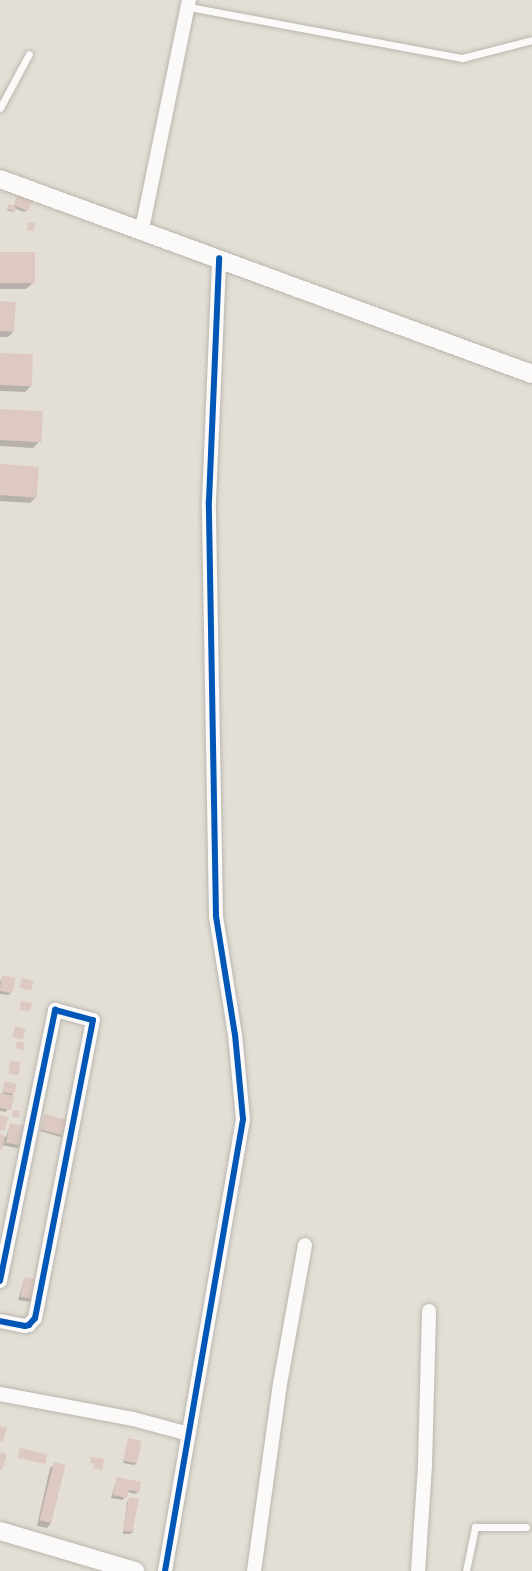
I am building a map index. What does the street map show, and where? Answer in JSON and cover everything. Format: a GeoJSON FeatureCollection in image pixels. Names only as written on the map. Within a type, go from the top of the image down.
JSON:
{"type":"FeatureCollection","features":[{"type":"Feature","properties":{"kind":"street"},"geometry":{"type":"LineString","coordinates":[[142,229],[189,3]]}},
{"type":"Feature","properties":{"kind":"street"},"geometry":{"type":"LineString","coordinates":[[0,179],[142,229],[532,374]]}},
{"type":"Feature","properties":{"kind":"street"},"geometry":{"type":"LineString","coordinates":[[165,1571],[243,1119],[235,1035],[216,916],[209,501],[219,258]]}},
{"type":"Feature","properties":{"kind":"street"},"geometry":{"type":"LineString","coordinates":[[0,1281],[55,1010],[94,1022],[35,1318],[25,1326],[0,1321]]}},
{"type":"Feature","properties":{"kind":"street"},"geometry":{"type":"LineString","coordinates":[[254,1571],[280,1384],[304,1245]]}},
{"type":"Feature","properties":{"kind":"street"},"geometry":{"type":"LineString","coordinates":[[418,1571],[425,1465],[429,1311]]}},
{"type":"Feature","properties":{"kind":"street"},"geometry":{"type":"LineString","coordinates":[[0,1394],[133,1419],[189,1434]]}},
{"type":"Feature","properties":{"kind":"street"},"geometry":{"type":"LineString","coordinates":[[0,1530],[113,1568],[135,1571]]}},
{"type":"Feature","properties":{"kind":"lane"},"geometry":{"type":"LineString","coordinates":[[189,3],[462,58],[532,40]]}},
{"type":"Feature","properties":{"kind":"lane"},"geometry":{"type":"LineString","coordinates":[[0,108],[29,54]]}},
{"type":"Feature","properties":{"kind":"lane"},"geometry":{"type":"LineString","coordinates":[[466,1571],[472,1528],[526,1527]]}},
{"type":"Feature","properties":{"kind":"building"},"geometry":{"type":"Polygon","coordinates":[[[18,193],[33,199],[28,211],[13,205],[18,193]]]}},
{"type":"Feature","properties":{"kind":"building"},"geometry":{"type":"Polygon","coordinates":[[[8,204],[16,207],[15,212],[7,209],[8,204]]]}},
{"type":"Feature","properties":{"kind":"building"},"geometry":{"type":"Polygon","coordinates":[[[28,222],[35,223],[34,231],[27,230],[28,222]]]}},
{"type":"Feature","properties":{"kind":"building"},"geometry":{"type":"Polygon","coordinates":[[[0,252],[35,252],[35,283],[0,283],[0,252]]]}},
{"type":"Feature","properties":{"kind":"building"},"geometry":{"type":"Polygon","coordinates":[[[0,301],[16,302],[14,332],[0,331],[0,301]]]}},
{"type":"Feature","properties":{"kind":"building"},"geometry":{"type":"Polygon","coordinates":[[[0,353],[33,354],[32,386],[0,385],[0,353]]]}},
{"type":"Feature","properties":{"kind":"building"},"geometry":{"type":"Polygon","coordinates":[[[0,409],[43,411],[41,442],[0,440],[0,409]]]}},
{"type":"Feature","properties":{"kind":"building"},"geometry":{"type":"Polygon","coordinates":[[[0,464],[39,467],[37,498],[0,495],[0,464]]]}},
{"type":"Feature","properties":{"kind":"building"},"geometry":{"type":"Polygon","coordinates":[[[3,975],[16,978],[12,994],[0,991],[3,975]]]}},
{"type":"Feature","properties":{"kind":"building"},"geometry":{"type":"Polygon","coordinates":[[[22,978],[34,981],[31,991],[20,988],[22,978]]]}},
{"type":"Feature","properties":{"kind":"building"},"geometry":{"type":"Polygon","coordinates":[[[21,1001],[32,1003],[30,1012],[19,1010],[21,1001]]]}},
{"type":"Feature","properties":{"kind":"building"},"geometry":{"type":"Polygon","coordinates":[[[15,1026],[26,1029],[23,1039],[12,1037],[15,1026]]]}},
{"type":"Feature","properties":{"kind":"building"},"geometry":{"type":"Polygon","coordinates":[[[17,1041],[25,1043],[23,1050],[16,1048],[17,1041]]]}},
{"type":"Feature","properties":{"kind":"building"},"geometry":{"type":"Polygon","coordinates":[[[10,1061],[20,1062],[19,1075],[9,1074],[10,1061]]]}},
{"type":"Feature","properties":{"kind":"building"},"geometry":{"type":"Polygon","coordinates":[[[5,1081],[17,1084],[14,1095],[2,1092],[5,1081]]]}},
{"type":"Feature","properties":{"kind":"building"},"geometry":{"type":"Polygon","coordinates":[[[0,1093],[14,1096],[11,1110],[0,1108],[0,1093]]]}},
{"type":"Feature","properties":{"kind":"building"},"geometry":{"type":"Polygon","coordinates":[[[13,1110],[20,1111],[19,1118],[12,1117],[13,1110]]]}},
{"type":"Feature","properties":{"kind":"building"},"geometry":{"type":"Polygon","coordinates":[[[45,1114],[72,1121],[68,1137],[41,1129],[45,1114]]]}},
{"type":"Feature","properties":{"kind":"building"},"geometry":{"type":"Polygon","coordinates":[[[0,1115],[8,1117],[4,1131],[0,1130],[0,1115]]]}},
{"type":"Feature","properties":{"kind":"building"},"geometry":{"type":"Polygon","coordinates":[[[10,1123],[25,1126],[21,1145],[6,1143],[10,1123]]]}},
{"type":"Feature","properties":{"kind":"building"},"geometry":{"type":"Polygon","coordinates":[[[0,1134],[5,1136],[2,1150],[0,1149],[0,1134]]]}},
{"type":"Feature","properties":{"kind":"building"},"geometry":{"type":"Polygon","coordinates":[[[24,1277],[39,1280],[35,1299],[20,1297],[24,1277]]]}},
{"type":"Feature","properties":{"kind":"building"},"geometry":{"type":"Polygon","coordinates":[[[0,1426],[7,1428],[3,1442],[0,1441],[0,1426]]]}},
{"type":"Feature","properties":{"kind":"building"},"geometry":{"type":"Polygon","coordinates":[[[128,1438],[142,1441],[137,1463],[123,1460],[128,1438]]]}},
{"type":"Feature","properties":{"kind":"building"},"geometry":{"type":"Polygon","coordinates":[[[20,1448],[47,1454],[45,1464],[18,1458],[20,1448]]]}},
{"type":"Feature","properties":{"kind":"building"},"geometry":{"type":"Polygon","coordinates":[[[0,1452],[7,1454],[2,1470],[0,1470],[0,1452]]]}},
{"type":"Feature","properties":{"kind":"building"},"geometry":{"type":"Polygon","coordinates":[[[91,1457],[104,1459],[102,1470],[93,1468],[95,1464],[90,1463],[91,1457]]]}},
{"type":"Feature","properties":{"kind":"building"},"geometry":{"type":"Polygon","coordinates":[[[54,1462],[66,1465],[51,1523],[39,1520],[54,1462]]]}},
{"type":"Feature","properties":{"kind":"building"},"geometry":{"type":"Polygon","coordinates":[[[117,1477],[141,1482],[140,1492],[129,1490],[127,1498],[113,1495],[117,1477]]]}},
{"type":"Feature","properties":{"kind":"building"},"geometry":{"type":"Polygon","coordinates":[[[129,1497],[139,1499],[132,1532],[123,1530],[129,1497]]]}},
{"type":"Feature","properties":{"kind":"cycle path"},"geometry":{"type":"LineString","coordinates":[[165,1571],[243,1119],[235,1035],[216,916],[209,501],[219,258]]}},
{"type":"Feature","properties":{"kind":"cycle path"},"geometry":{"type":"LineString","coordinates":[[0,1281],[55,1010],[93,1020],[35,1318],[25,1326],[0,1321]]}}]}
